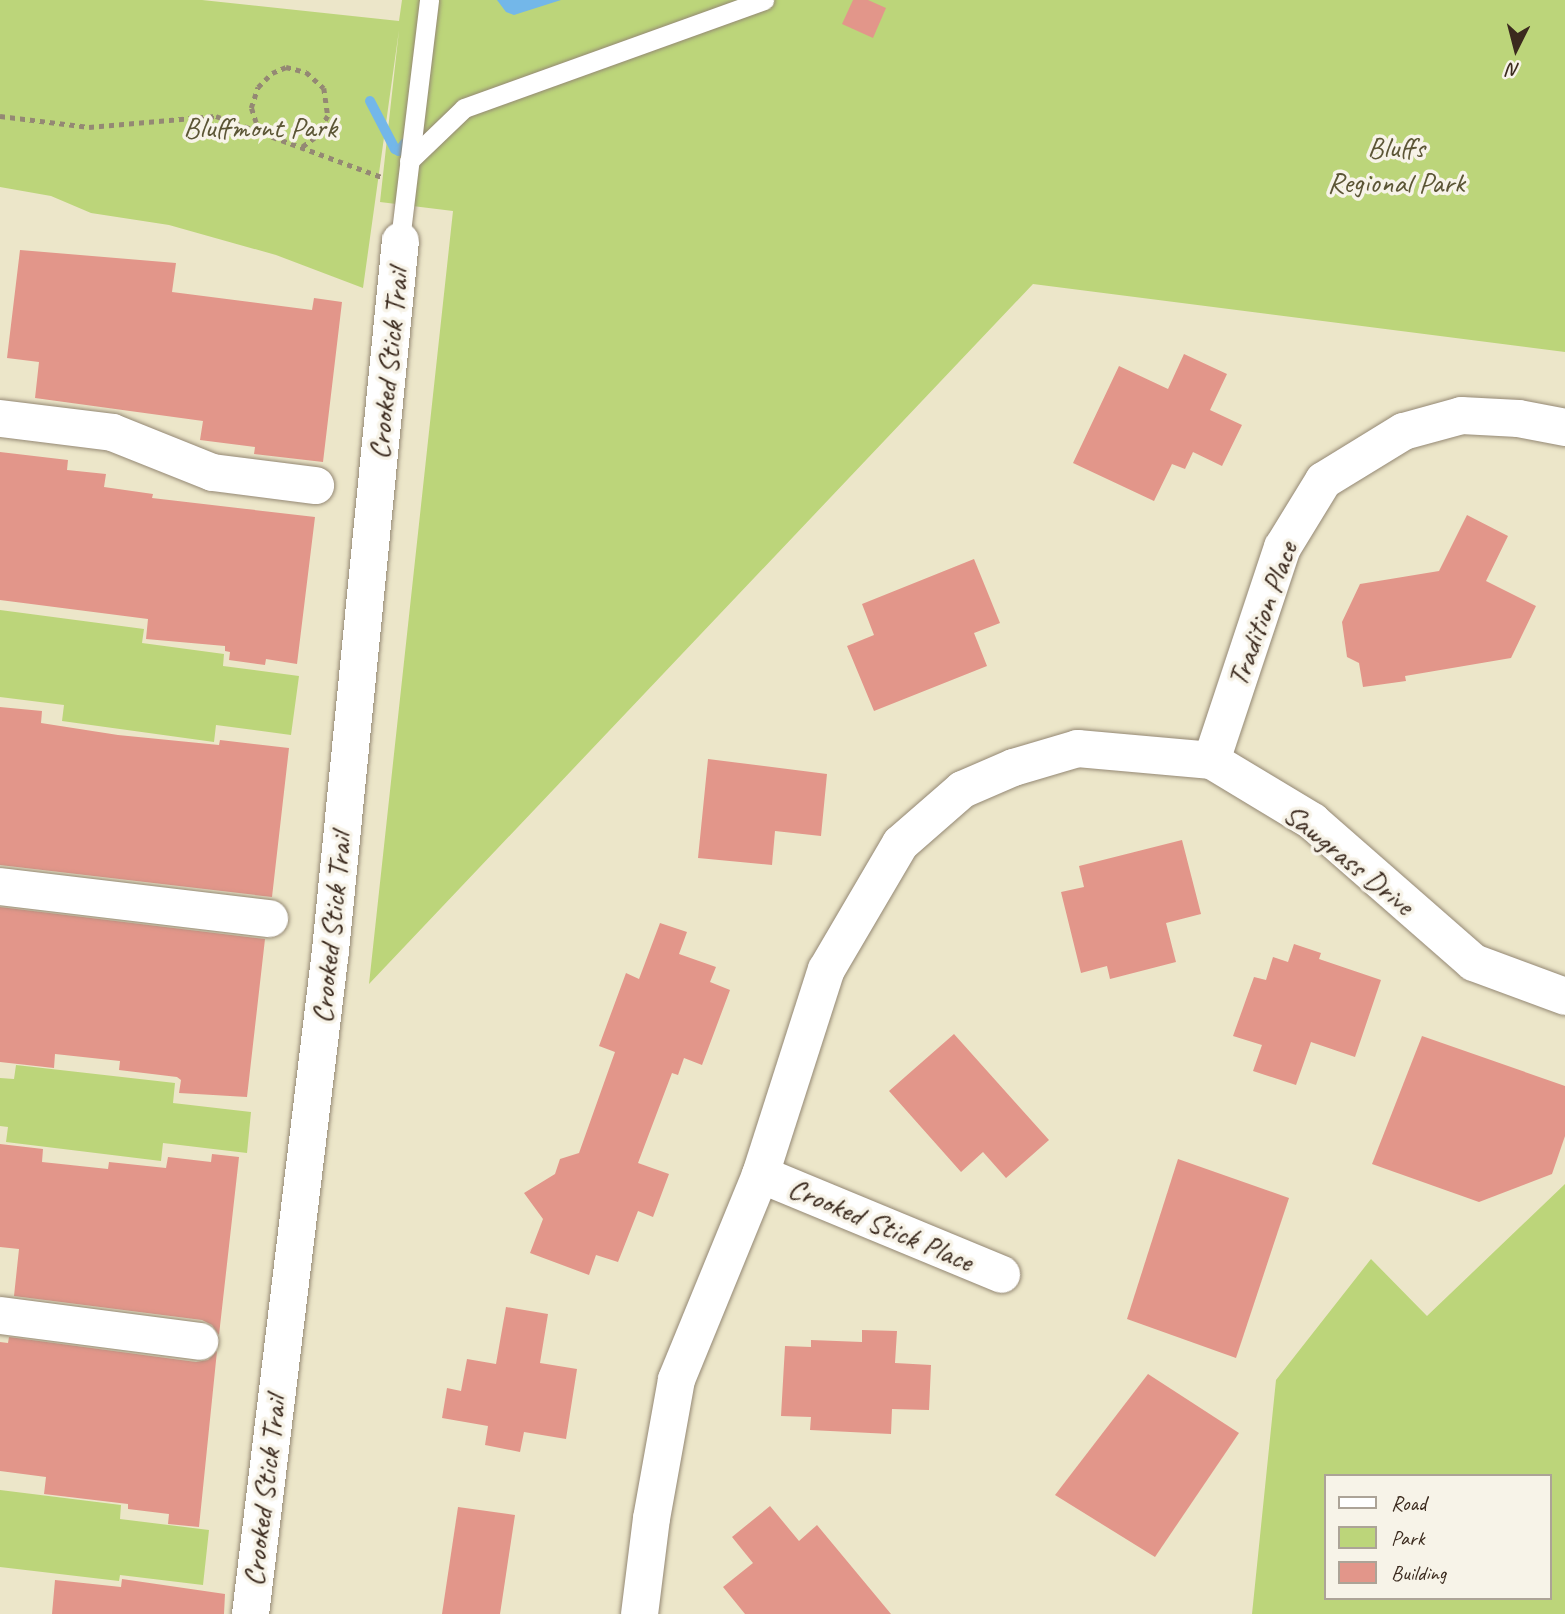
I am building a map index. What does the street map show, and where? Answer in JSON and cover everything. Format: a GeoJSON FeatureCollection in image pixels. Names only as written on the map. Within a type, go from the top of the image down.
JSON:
{"type":"FeatureCollection","features":[{"type":"Feature","properties":{"kind":"street","name":"Crooked Stick Trail"},"geometry":{"type":"LineString","coordinates":[[250,1614],[330,950],[400,240]]}},
{"type":"Feature","properties":{"kind":"street","name":"Tradition Place"},"geometry":{"type":"LineString","coordinates":[[1211,760],[1282,547],[1323,480],[1403,431],[1461,415],[1518,418],[1565,427]]}},
{"type":"Feature","properties":{"kind":"street"},"geometry":{"type":"LineString","coordinates":[[0,418],[112,432],[212,472],[315,485]]}},
{"type":"Feature","properties":{"kind":"street","name":"Sawgrass Drive"},"geometry":{"type":"LineString","coordinates":[[760,1174],[826,969],[900,843],[962,789],[1013,766],[1077,748],[1211,760],[1312,821],[1473,962],[1565,996]]}},
{"type":"Feature","properties":{"kind":"street"},"geometry":{"type":"LineString","coordinates":[[0,886],[269,918]]}},
{"type":"Feature","properties":{"kind":"street"},"geometry":{"type":"LineString","coordinates":[[639,1614],[676,1379],[760,1174]]}},
{"type":"Feature","properties":{"kind":"street","name":"Crooked Stick Place"},"geometry":{"type":"LineString","coordinates":[[760,1174],[1001,1274]]}},
{"type":"Feature","properties":{"kind":"street"},"geometry":{"type":"LineString","coordinates":[[0,1315],[199,1341]]}},
{"type":"Feature","properties":{"kind":"lane"},"geometry":{"type":"LineString","coordinates":[[400,240],[429,0]]}},
{"type":"Feature","properties":{"kind":"lane"},"geometry":{"type":"LineString","coordinates":[[408,170],[464,108],[764,0]]}},
{"type":"Feature","properties":{"kind":"path"},"geometry":{"type":"LineString","coordinates":[[259,133],[251,108],[258,87],[272,73],[286,67],[306,72],[324,88],[328,116],[315,138],[301,148]]}},
{"type":"Feature","properties":{"kind":"path"},"geometry":{"type":"LineString","coordinates":[[0,116],[89,127],[216,116],[377,177],[408,170]]}},
{"type":"Feature","properties":{"kind":"green space"},"geometry":{"type":"Polygon","coordinates":[[[0,0],[202,0],[399,21],[402,0],[1565,0],[1565,352],[1033,284],[369,984],[453,211],[380,202],[399,30],[363,288],[276,255],[169,225],[91,213],[51,196],[0,187],[0,0]]]}},
{"type":"Feature","properties":{"kind":"green space"},"geometry":{"type":"Polygon","coordinates":[[[0,610],[144,629],[142,643],[224,654],[223,666],[299,676],[291,735],[216,725],[214,742],[62,721],[64,705],[0,697],[0,610]]]}},
{"type":"Feature","properties":{"kind":"green space"},"geometry":{"type":"Polygon","coordinates":[[[16,1065],[175,1083],[173,1103],[251,1112],[247,1153],[163,1143],[161,1161],[6,1142],[8,1127],[0,1126],[0,1078],[14,1079],[16,1065]]]}},
{"type":"Feature","properties":{"kind":"green space"},"geometry":{"type":"Polygon","coordinates":[[[1565,1184],[1565,1614],[1252,1614],[1276,1380],[1371,1259],[1427,1316],[1565,1184]]]}},
{"type":"Feature","properties":{"kind":"green space"},"geometry":{"type":"Polygon","coordinates":[[[0,1490],[121,1505],[120,1519],[209,1530],[203,1585],[120,1575],[119,1581],[0,1567],[0,1490]]]}},
{"type":"Feature","properties":{"kind":"water"},"geometry":{"type":"Polygon","coordinates":[[[497,0],[561,0],[514,15],[506,12],[497,0]]]}},
{"type":"Feature","properties":{"kind":"building"},"geometry":{"type":"Polygon","coordinates":[[[853,0],[868,0],[886,8],[873,38],[842,24],[853,0]]]}},
{"type":"Feature","properties":{"kind":"building"},"geometry":{"type":"Polygon","coordinates":[[[20,250],[176,263],[172,292],[312,310],[314,298],[342,302],[323,462],[254,454],[255,447],[200,440],[203,421],[35,398],[39,362],[7,358],[20,250]]]}},
{"type":"Feature","properties":{"kind":"building"},"geometry":{"type":"Polygon","coordinates":[[[1184,354],[1227,374],[1210,410],[1242,425],[1222,466],[1193,452],[1185,469],[1172,464],[1154,501],[1073,463],[1119,366],[1168,389],[1184,354]]]}},
{"type":"Feature","properties":{"kind":"building"},"geometry":{"type":"Polygon","coordinates":[[[0,452],[68,460],[67,470],[106,474],[104,487],[153,494],[152,498],[315,517],[297,664],[266,659],[265,665],[229,660],[230,652],[225,651],[225,646],[146,639],[148,619],[0,600],[0,452]]]}},
{"type":"Feature","properties":{"kind":"building"},"geometry":{"type":"Polygon","coordinates":[[[1467,515],[1508,536],[1486,581],[1536,606],[1511,658],[1405,676],[1406,681],[1363,687],[1359,663],[1347,657],[1342,622],[1360,584],[1439,571],[1467,515]]]}},
{"type":"Feature","properties":{"kind":"building"},"geometry":{"type":"Polygon","coordinates":[[[974,559],[1000,623],[974,633],[987,666],[874,711],[847,646],[874,635],[862,604],[974,559]]]}},
{"type":"Feature","properties":{"kind":"building"},"geometry":{"type":"Polygon","coordinates":[[[0,707],[42,711],[41,723],[118,735],[219,745],[220,740],[289,748],[272,897],[0,865],[0,707]]]}},
{"type":"Feature","properties":{"kind":"building"},"geometry":{"type":"Polygon","coordinates":[[[708,759],[827,774],[821,836],[775,831],[772,865],[698,858],[708,759]]]}},
{"type":"Feature","properties":{"kind":"building"},"geometry":{"type":"Polygon","coordinates":[[[1182,840],[1201,914],[1166,923],[1176,962],[1110,979],[1107,966],[1081,973],[1061,892],[1084,887],[1079,866],[1182,840]]]}},
{"type":"Feature","properties":{"kind":"building"},"geometry":{"type":"Polygon","coordinates":[[[0,907],[265,939],[247,1097],[179,1093],[181,1080],[177,1077],[119,1070],[120,1061],[55,1054],[54,1068],[0,1062],[0,907]]]}},
{"type":"Feature","properties":{"kind":"building"},"geometry":{"type":"Polygon","coordinates":[[[660,923],[687,932],[679,954],[716,967],[710,982],[730,990],[702,1065],[684,1058],[678,1075],[672,1073],[638,1163],[669,1174],[653,1217],[638,1211],[618,1262],[596,1255],[589,1275],[530,1253],[543,1219],[524,1193],[555,1174],[560,1159],[579,1153],[615,1052],[599,1046],[626,973],[639,979],[660,923]]]}},
{"type":"Feature","properties":{"kind":"building"},"geometry":{"type":"Polygon","coordinates":[[[1294,944],[1321,953],[1319,959],[1381,980],[1355,1057],[1311,1042],[1296,1085],[1253,1071],[1262,1045],[1233,1036],[1254,977],[1266,980],[1273,957],[1288,962],[1294,944]]]}},
{"type":"Feature","properties":{"kind":"building"},"geometry":{"type":"Polygon","coordinates":[[[954,1034],[1049,1140],[1006,1178],[983,1152],[961,1172],[889,1091],[954,1034]]]}},
{"type":"Feature","properties":{"kind":"building"},"geometry":{"type":"Polygon","coordinates":[[[1422,1036],[1565,1086],[1565,1136],[1552,1174],[1479,1202],[1372,1164],[1422,1036]]]}},
{"type":"Feature","properties":{"kind":"building"},"geometry":{"type":"Polygon","coordinates":[[[0,1144],[43,1149],[42,1162],[108,1169],[109,1162],[166,1168],[168,1157],[211,1162],[212,1154],[239,1157],[219,1335],[212,1325],[202,1320],[14,1296],[19,1249],[0,1247],[0,1144]]]}},
{"type":"Feature","properties":{"kind":"building"},"geometry":{"type":"Polygon","coordinates":[[[1178,1159],[1289,1198],[1236,1358],[1127,1319],[1178,1159]]]}},
{"type":"Feature","properties":{"kind":"building"},"geometry":{"type":"Polygon","coordinates":[[[506,1307],[548,1314],[540,1363],[577,1369],[566,1439],[524,1432],[520,1452],[485,1445],[488,1426],[442,1418],[447,1388],[461,1391],[467,1359],[496,1364],[506,1307]]]}},
{"type":"Feature","properties":{"kind":"building"},"geometry":{"type":"Polygon","coordinates":[[[862,1330],[897,1331],[895,1363],[931,1365],[929,1410],[892,1409],[891,1434],[810,1430],[811,1417],[781,1416],[785,1346],[811,1347],[811,1340],[862,1342],[862,1330]]]}},
{"type":"Feature","properties":{"kind":"building"},"geometry":{"type":"Polygon","coordinates":[[[9,1337],[196,1362],[208,1360],[217,1351],[199,1527],[168,1524],[169,1514],[128,1509],[128,1504],[44,1494],[46,1477],[0,1471],[0,1342],[8,1343],[9,1337]]]}},
{"type":"Feature","properties":{"kind":"building"},"geometry":{"type":"Polygon","coordinates":[[[1148,1374],[1239,1433],[1155,1557],[1055,1495],[1148,1374]]]}},
{"type":"Feature","properties":{"kind":"building"},"geometry":{"type":"Polygon","coordinates":[[[770,1506],[799,1541],[817,1525],[891,1614],[745,1614],[723,1587],[753,1563],[732,1537],[770,1506]]]}},
{"type":"Feature","properties":{"kind":"building"},"geometry":{"type":"Polygon","coordinates":[[[458,1507],[515,1515],[500,1614],[442,1614],[458,1507]]]}},
{"type":"Feature","properties":{"kind":"building"},"geometry":{"type":"Polygon","coordinates":[[[122,1579],[225,1594],[224,1614],[52,1614],[55,1580],[121,1587],[122,1579]]]}},
{"type":"Feature","properties":{"kind":"waterway"},"geometry":{"type":"LineString","coordinates":[[370,101],[395,149],[399,151],[405,143]]}},
{"type":"Feature","properties":{"kind":"park label","name":"Bluffmont Park"},"geometry":{"type":"Point","coordinates":[260,127]}},
{"type":"Feature","properties":{"kind":"park label","name":"Bluffs Regional Park"},"geometry":{"type":"Point","coordinates":[1396,164]}}]}
